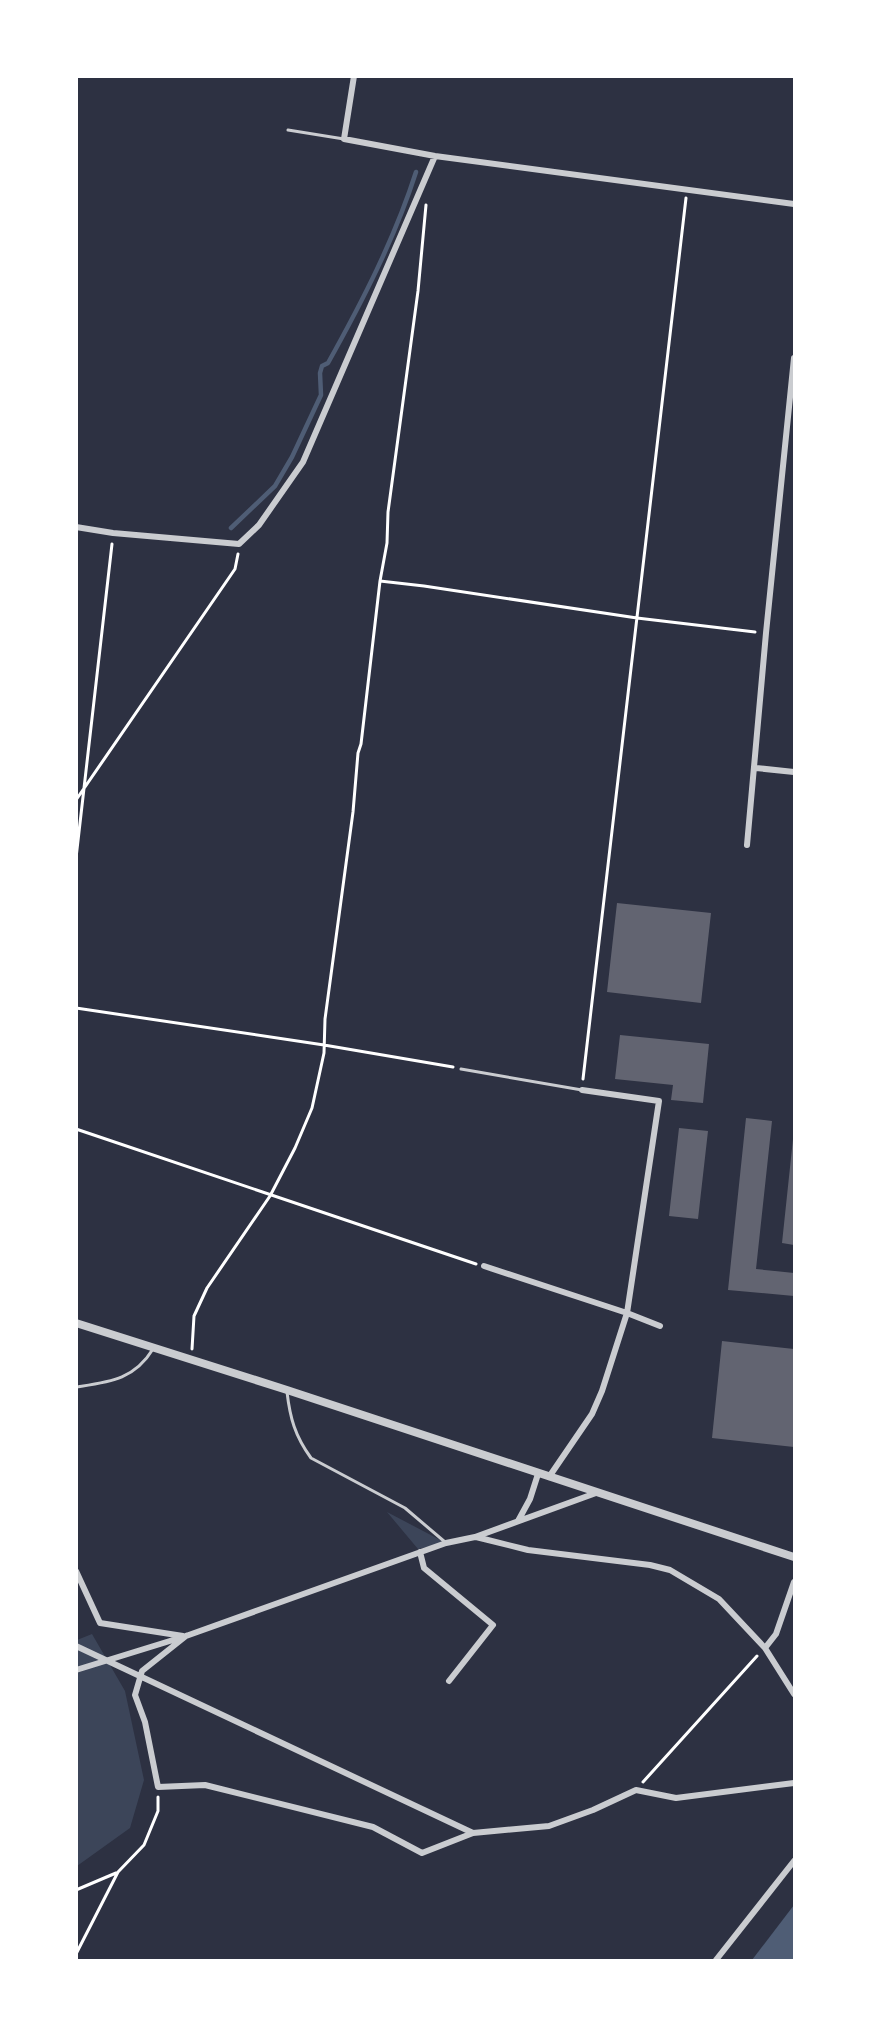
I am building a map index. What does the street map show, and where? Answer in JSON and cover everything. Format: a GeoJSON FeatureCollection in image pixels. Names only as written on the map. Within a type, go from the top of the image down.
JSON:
{"type":"FeatureCollection","features":[{"type":"Feature","properties":{"kind":"street"},"geometry":{"type":"LineString","coordinates":[[354,76],[344,139],[435,156],[795,204]]}},
{"type":"Feature","properties":{"kind":"street"},"geometry":{"type":"LineString","coordinates":[[76,527],[113,533],[239,544],[259,525],[303,462],[435,156]]}},
{"type":"Feature","properties":{"kind":"street"},"geometry":{"type":"LineString","coordinates":[[747,845],[756,768],[766,633],[795,358]]}},
{"type":"Feature","properties":{"kind":"street"},"geometry":{"type":"LineString","coordinates":[[756,768],[795,772]]}},
{"type":"Feature","properties":{"kind":"street"},"geometry":{"type":"LineString","coordinates":[[549,1477],[595,1406],[627,1313],[659,1101],[582,1090]]}},
{"type":"Feature","properties":{"kind":"street"},"geometry":{"type":"LineString","coordinates":[[484,1266],[660,1326]]}},
{"type":"Feature","properties":{"kind":"street"},"geometry":{"type":"LineString","coordinates":[[76,1323],[795,1557]]}},
{"type":"Feature","properties":{"kind":"street"},"geometry":{"type":"LineString","coordinates":[[518,1521],[530,1499],[538,1474]]}},
{"type":"Feature","properties":{"kind":"street"},"geometry":{"type":"LineString","coordinates":[[76,1670],[186,1636],[420,1552],[475,1537],[596,1493]]}},
{"type":"Feature","properties":{"kind":"street"},"geometry":{"type":"LineString","coordinates":[[475,1537],[528,1550],[650,1565],[670,1570],[718,1599],[765,1648],[795,1695]]}},
{"type":"Feature","properties":{"kind":"street"},"geometry":{"type":"LineString","coordinates":[[420,1552],[424,1568],[493,1625],[449,1681]]}},
{"type":"Feature","properties":{"kind":"street"},"geometry":{"type":"LineString","coordinates":[[76,1571],[100,1623],[186,1636]]}},
{"type":"Feature","properties":{"kind":"street"},"geometry":{"type":"LineString","coordinates":[[765,1648],[776,1634],[795,1582]]}},
{"type":"Feature","properties":{"kind":"street"},"geometry":{"type":"LineString","coordinates":[[186,1636],[142,1671],[135,1695],[145,1722],[158,1787],[205,1785],[373,1827],[422,1853],[473,1833],[549,1826],[593,1810],[636,1790],[676,1798],[795,1783]]}},
{"type":"Feature","properties":{"kind":"street"},"geometry":{"type":"LineString","coordinates":[[76,1646],[473,1833]]}},
{"type":"Feature","properties":{"kind":"street"},"geometry":{"type":"LineString","coordinates":[[716,1960],[795,1861]]}},
{"type":"Feature","properties":{"kind":"lane"},"geometry":{"type":"LineString","coordinates":[[288,130],[344,139]]}},
{"type":"Feature","properties":{"kind":"lane"},"geometry":{"type":"LineString","coordinates":[[460,1069],[582,1090]]}},
{"type":"Feature","properties":{"kind":"lane"},"geometry":{"type":"LineString","coordinates":[[76,1388],[109,1382],[132,1372],[144,1364],[153,1348]]}},
{"type":"Feature","properties":{"kind":"lane"},"geometry":{"type":"LineString","coordinates":[[287,1390],[290,1418],[310,1458],[405,1508],[447,1543]]}},
{"type":"Feature","properties":{"kind":"path"},"geometry":{"type":"LineString","coordinates":[[582,1090],[687,190]]}},
{"type":"Feature","properties":{"kind":"path"},"geometry":{"type":"LineString","coordinates":[[191,1360],[194,1316],[207,1288],[270,1196],[295,1148],[312,1108],[324,1045],[325,1019],[353,812],[358,753],[387,543],[388,512],[418,291],[427,195]]}},
{"type":"Feature","properties":{"kind":"path"},"geometry":{"type":"LineString","coordinates":[[76,858],[113,533]]}},
{"type":"Feature","properties":{"kind":"path"},"geometry":{"type":"LineString","coordinates":[[76,800],[235,569],[239,544]]}},
{"type":"Feature","properties":{"kind":"path"},"geometry":{"type":"LineString","coordinates":[[380,581],[637,618],[766,633]]}},
{"type":"Feature","properties":{"kind":"path"},"geometry":{"type":"LineString","coordinates":[[76,1008],[324,1045],[460,1069]]}},
{"type":"Feature","properties":{"kind":"path"},"geometry":{"type":"LineString","coordinates":[[76,1129],[484,1266]]}},
{"type":"Feature","properties":{"kind":"path"},"geometry":{"type":"LineString","coordinates":[[636,1790],[765,1648]]}},
{"type":"Feature","properties":{"kind":"path"},"geometry":{"type":"LineString","coordinates":[[76,1954],[118,1872],[144,1845],[158,1811],[158,1787]]}},
{"type":"Feature","properties":{"kind":"path"},"geometry":{"type":"LineString","coordinates":[[76,1890],[118,1872]]}},
{"type":"Feature","properties":{"kind":"shaded area"},"geometry":{"type":"Polygon","coordinates":[[[387,1512],[446,1543],[418,1549],[387,1512]]]}},
{"type":"Feature","properties":{"kind":"shaded area"},"geometry":{"type":"Polygon","coordinates":[[[92,1634],[125,1691],[144,1780],[130,1828],[77,1866],[77,1640],[92,1634]]]}},
{"type":"Feature","properties":{"kind":"shaded area"},"geometry":{"type":"Polygon","coordinates":[[[794,1905],[794,1960],[752,1960],[794,1905]]]}},
{"type":"Feature","properties":{"kind":"building"},"geometry":{"type":"Polygon","coordinates":[[[617,903],[711,913],[701,1003],[607,992],[617,903]]]}},
{"type":"Feature","properties":{"kind":"building"},"geometry":{"type":"Polygon","coordinates":[[[620,1035],[709,1044],[703,1103],[671,1100],[673,1085],[615,1079],[620,1035]]]}},
{"type":"Feature","properties":{"kind":"building"},"geometry":{"type":"Polygon","coordinates":[[[746,1118],[772,1121],[756,1269],[794,1273],[794,1296],[728,1290],[746,1118]]]}},
{"type":"Feature","properties":{"kind":"building"},"geometry":{"type":"Polygon","coordinates":[[[679,1128],[708,1131],[698,1219],[669,1216],[679,1128]]]}},
{"type":"Feature","properties":{"kind":"building"},"geometry":{"type":"Polygon","coordinates":[[[794,1139],[794,1245],[782,1243],[794,1139]]]}},
{"type":"Feature","properties":{"kind":"building"},"geometry":{"type":"Polygon","coordinates":[[[722,1341],[794,1349],[794,1447],[712,1438],[722,1341]]]}},
{"type":"Feature","properties":{"kind":"waterway"},"geometry":{"type":"LineString","coordinates":[[231,528],[275,486],[292,457],[321,395],[322,366],[328,363],[377,269],[408,197],[416,172]]}}]}
